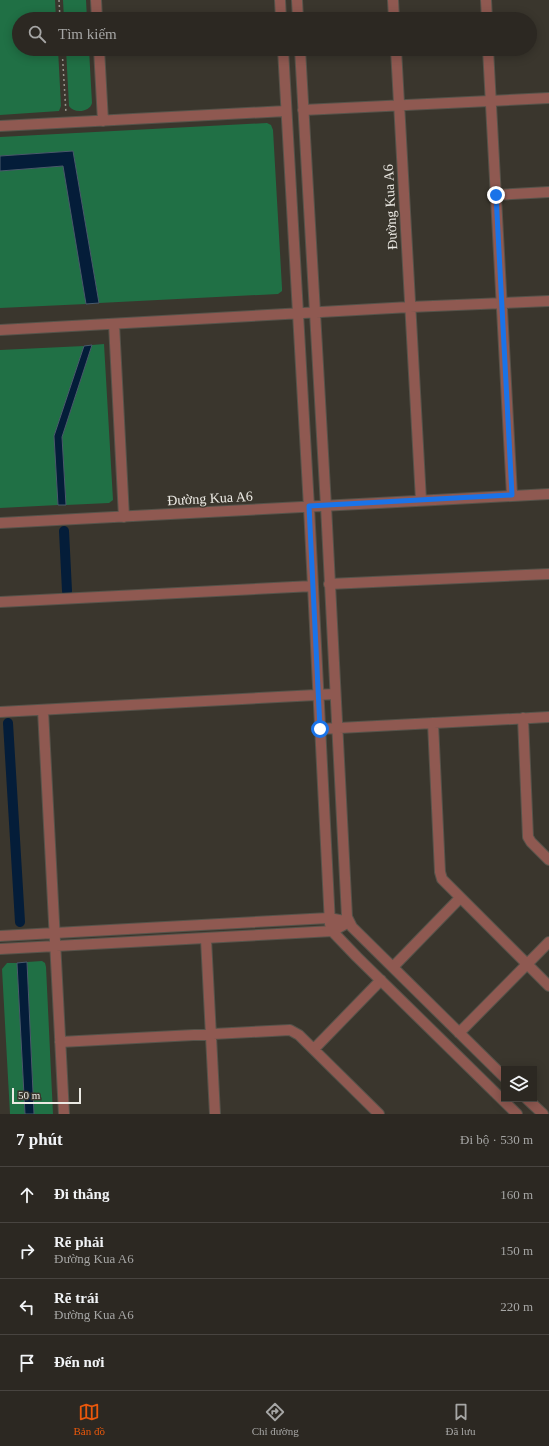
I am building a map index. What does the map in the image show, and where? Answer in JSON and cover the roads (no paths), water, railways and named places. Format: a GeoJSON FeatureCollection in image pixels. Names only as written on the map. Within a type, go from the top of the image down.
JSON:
{"type":"FeatureCollection","features":[{"type":"Feature","properties":{"kind":"street"},"geometry":{"type":"LineString","coordinates":[[96,0],[97,12]]}},
{"type":"Feature","properties":{"kind":"street"},"geometry":{"type":"LineString","coordinates":[[280,0],[281,12]]}},
{"type":"Feature","properties":{"kind":"street"},"geometry":{"type":"LineString","coordinates":[[297,0],[298,12]]}},
{"type":"Feature","properties":{"kind":"street"},"geometry":{"type":"LineString","coordinates":[[393,0],[394,12]]}},
{"type":"Feature","properties":{"kind":"street"},"geometry":{"type":"LineString","coordinates":[[486,0],[487,12]]}},
{"type":"Feature","properties":{"kind":"street"},"geometry":{"type":"LineString","coordinates":[[99,56],[103,121]]}},
{"type":"Feature","properties":{"kind":"street"},"geometry":{"type":"LineString","coordinates":[[283,56],[309,506],[329,918],[333,931],[517,1114]]}},
{"type":"Feature","properties":{"kind":"street"},"geometry":{"type":"LineString","coordinates":[[300,56],[326,506],[346,913],[352,926],[500,1073],[484,1082]]}},
{"type":"Feature","properties":{"kind":"street","name":"Đường Kua A6"},"geometry":{"type":"LineString","coordinates":[[396,56],[421,500]]}},
{"type":"Feature","properties":{"kind":"street"},"geometry":{"type":"LineString","coordinates":[[488,56],[512,495]]}},
{"type":"Feature","properties":{"kind":"street"},"geometry":{"type":"LineString","coordinates":[[303,110],[549,98]]}},
{"type":"Feature","properties":{"kind":"street"},"geometry":{"type":"LineString","coordinates":[[0,126],[286,111]]}},
{"type":"Feature","properties":{"kind":"street"},"geometry":{"type":"LineString","coordinates":[[496,195],[549,192]]}},
{"type":"Feature","properties":{"kind":"street"},"geometry":{"type":"LineString","coordinates":[[0,330],[410,307],[549,301]]}},
{"type":"Feature","properties":{"kind":"street"},"geometry":{"type":"LineString","coordinates":[[114,324],[124,517]]}},
{"type":"Feature","properties":{"kind":"street","name":"Đường Kua A6"},"geometry":{"type":"LineString","coordinates":[[0,523],[549,494]]}},
{"type":"Feature","properties":{"kind":"street"},"geometry":{"type":"LineString","coordinates":[[329,584],[549,574]]}},
{"type":"Feature","properties":{"kind":"street"},"geometry":{"type":"LineString","coordinates":[[0,602],[313,586]]}},
{"type":"Feature","properties":{"kind":"street"},"geometry":{"type":"LineString","coordinates":[[0,712],[335,694]]}},
{"type":"Feature","properties":{"kind":"street"},"geometry":{"type":"LineString","coordinates":[[43,710],[64,1114]]}},
{"type":"Feature","properties":{"kind":"street"},"geometry":{"type":"LineString","coordinates":[[320,729],[549,717]]}},
{"type":"Feature","properties":{"kind":"street"},"geometry":{"type":"LineString","coordinates":[[523,718],[528,837],[549,860]]}},
{"type":"Feature","properties":{"kind":"street"},"geometry":{"type":"LineString","coordinates":[[434,723],[440,872],[444,882],[549,986]]}},
{"type":"Feature","properties":{"kind":"street"},"geometry":{"type":"LineString","coordinates":[[393,967],[460,898]]}},
{"type":"Feature","properties":{"kind":"street"},"geometry":{"type":"LineString","coordinates":[[0,936],[329,918],[349,922]]}},
{"type":"Feature","properties":{"kind":"street"},"geometry":{"type":"LineString","coordinates":[[0,950],[333,931],[349,922]]}},
{"type":"Feature","properties":{"kind":"street"},"geometry":{"type":"LineString","coordinates":[[206,939],[215,1114]]}},
{"type":"Feature","properties":{"kind":"street"},"geometry":{"type":"LineString","coordinates":[[459,1033],[549,942]]}},
{"type":"Feature","properties":{"kind":"street"},"geometry":{"type":"LineString","coordinates":[[314,1049],[381,980]]}},
{"type":"Feature","properties":{"kind":"street"},"geometry":{"type":"LineString","coordinates":[[418,1016],[430,1004]]}},
{"type":"Feature","properties":{"kind":"street"},"geometry":{"type":"LineString","coordinates":[[60,1042],[290,1030],[295,1032],[314,1049],[379,1114]]}},
{"type":"Feature","properties":{"kind":"street"},"geometry":{"type":"LineString","coordinates":[[530,1102],[543,1114]]}},
{"type":"Feature","properties":{"kind":"water"},"geometry":{"type":"Polygon","coordinates":[[[73,151],[99,303],[86,304],[63,166],[0,171],[0,156],[73,151]]]}},
{"type":"Feature","properties":{"kind":"water"},"geometry":{"type":"Polygon","coordinates":[[[92,345],[62,437],[66,505],[58,505],[54,436],[84,346],[92,345]]]}},
{"type":"Feature","properties":{"kind":"water"},"geometry":{"type":"Polygon","coordinates":[[[27,962],[34,1114],[25,1114],[17,963],[27,962]]]}},
{"type":"Feature","properties":{"kind":"waterway"},"geometry":{"type":"LineString","coordinates":[[64,531],[67,591]]}},
{"type":"Feature","properties":{"kind":"waterway"},"geometry":{"type":"LineString","coordinates":[[8,723],[20,922]]}}]}
